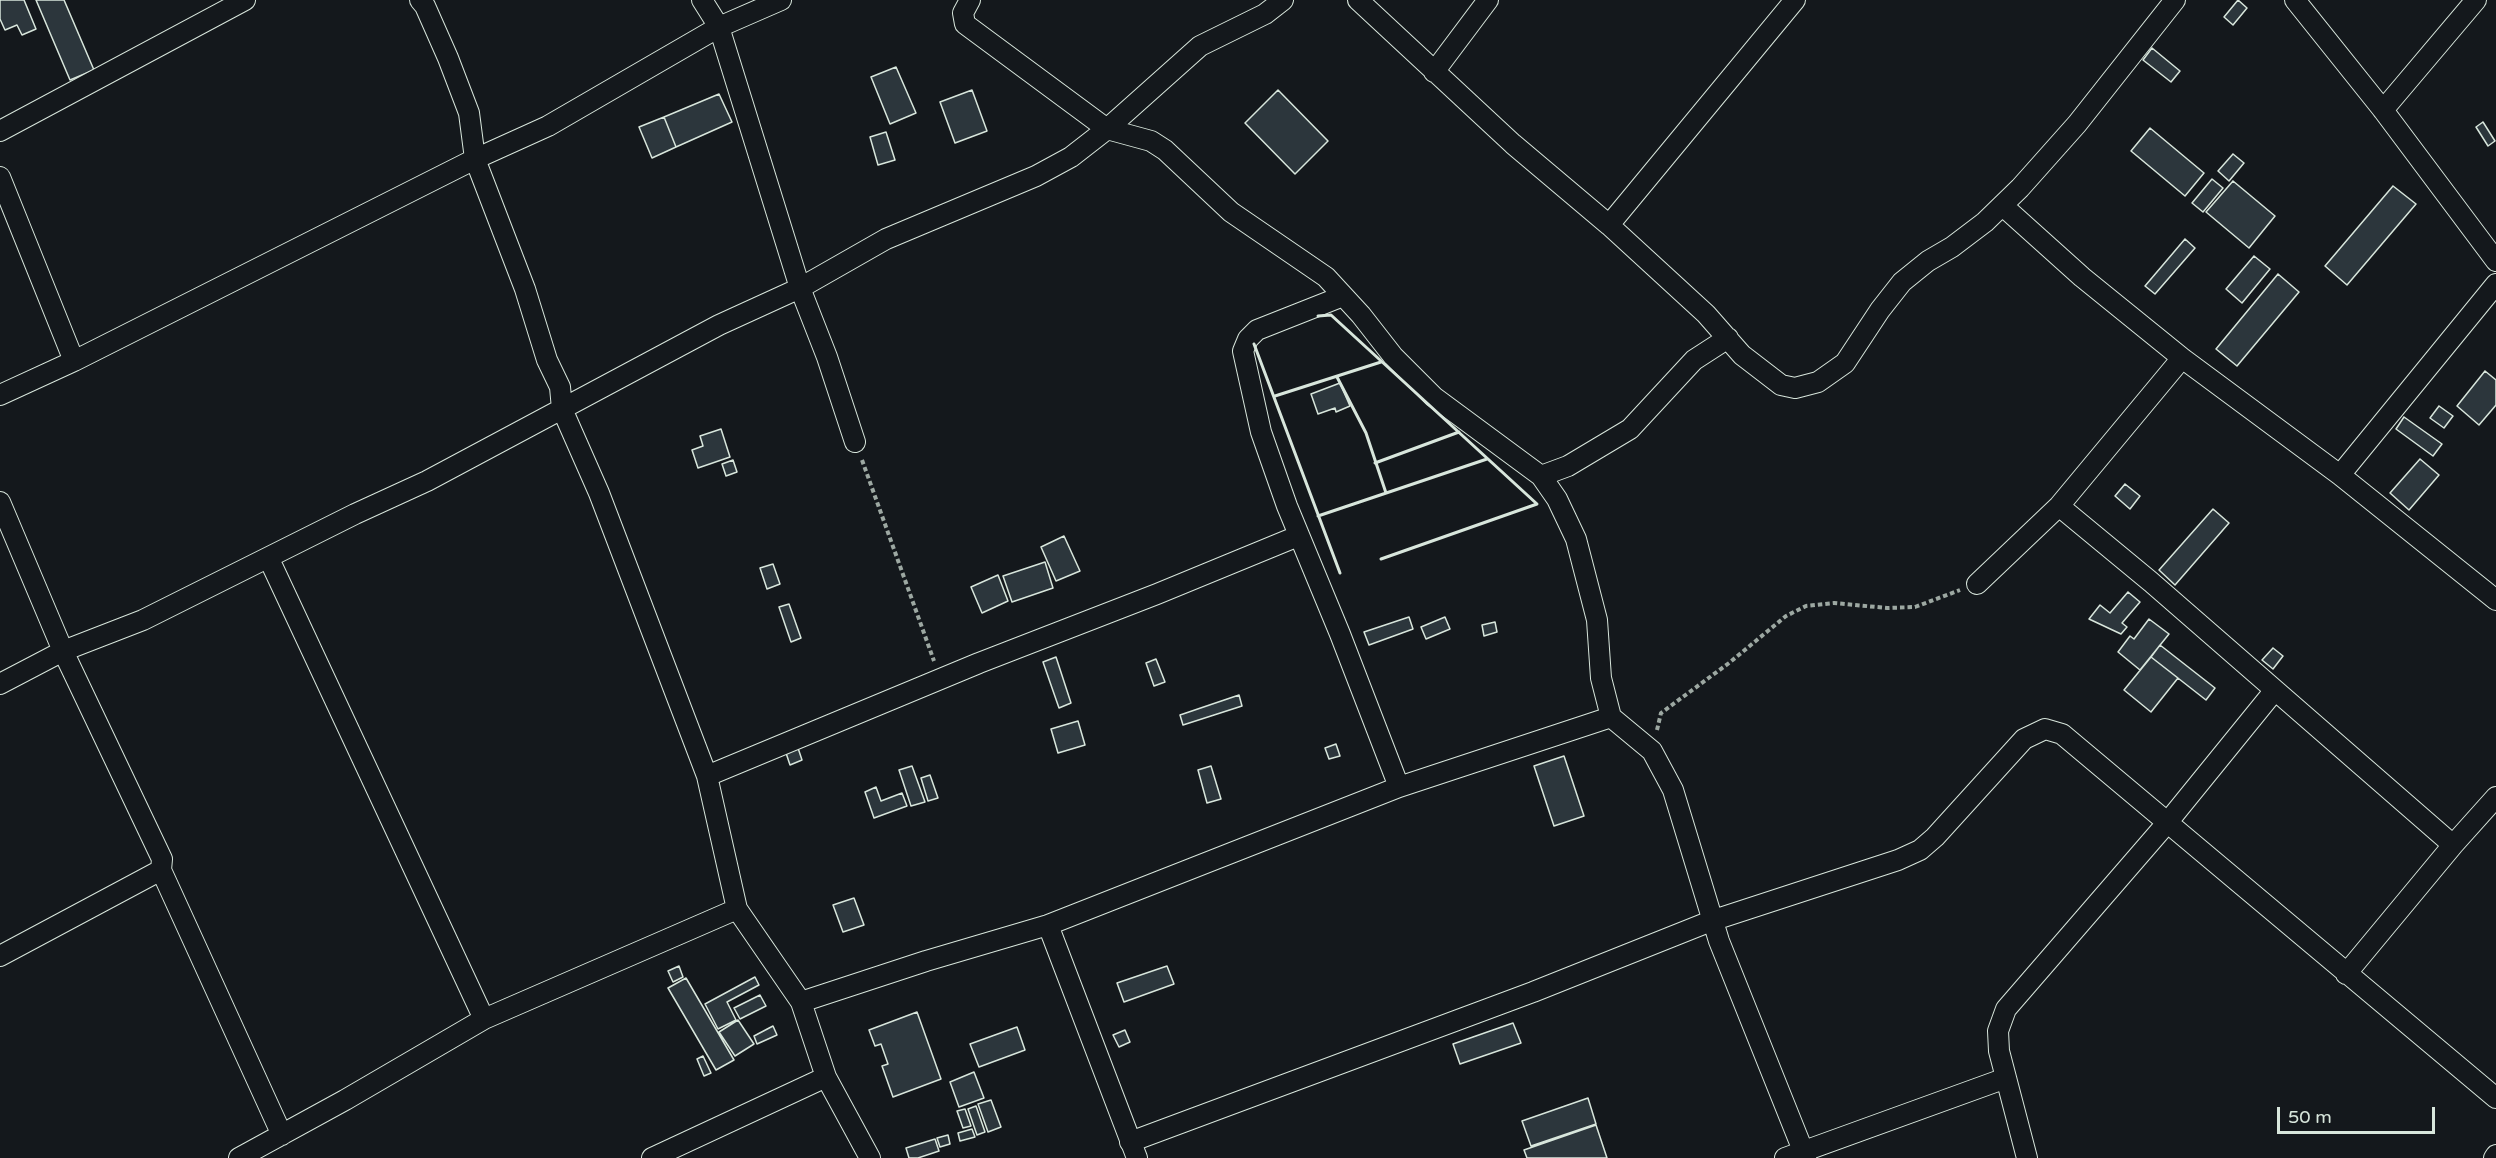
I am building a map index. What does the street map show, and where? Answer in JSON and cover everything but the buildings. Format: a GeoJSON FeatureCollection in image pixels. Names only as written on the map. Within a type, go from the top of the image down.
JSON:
{"type":"FeatureCollection","features":[{"type":"Feature","properties":{"kind":"street"},"geometry":{"type":"LineString","coordinates":[[0,131],[245,0]]}},
{"type":"Feature","properties":{"kind":"street"},"geometry":{"type":"LineString","coordinates":[[420,0],[425,6],[448,58],[469,113],[475,159],[525,289],[547,360],[560,387],[562,409],[599,493],[707,776],[737,909],[801,1002],[826,1077],[870,1158]]}},
{"type":"Feature","properties":{"kind":"street"},"geometry":{"type":"LineString","coordinates":[[702,0],[719,27],[800,288],[827,357],[855,442]]}},
{"type":"Feature","properties":{"kind":"street"},"geometry":{"type":"LineString","coordinates":[[0,395],[74,361],[475,159],[548,126],[719,27],[781,0]]}},
{"type":"Feature","properties":{"kind":"street"},"geometry":{"type":"LineString","coordinates":[[970,0],[963,13],[965,24],[1107,129],[1151,141],[1165,150],[1231,212],[1326,277],[1362,315],[1405,369],[1434,397],[1541,476],[1557,498],[1576,539],[1597,620],[1601,678],[1611,717],[1652,751],[1673,790],[1711,921],[1805,1155]]}},
{"type":"Feature","properties":{"kind":"street"},"geometry":{"type":"LineString","coordinates":[[0,684],[63,651],[143,620],[355,514],[427,481],[719,324],[800,288],[886,239],[1036,176],[1071,157],[1107,129],[1200,46],[1265,14],[1283,0]]}},
{"type":"Feature","properties":{"kind":"street"},"geometry":{"type":"LineString","coordinates":[[1358,0],[1538,166],[1609,225],[1728,338],[1742,355],[1781,385],[1796,388],[1818,382],[1845,363],[1880,310],[1902,282],[1928,261],[1969,234],[2003,206],[2077,124],[2175,0]]}},
{"type":"Feature","properties":{"kind":"street"},"geometry":{"type":"LineString","coordinates":[[1434,72],[1488,0]]}},
{"type":"Feature","properties":{"kind":"street"},"geometry":{"type":"LineString","coordinates":[[1609,225],[1795,0]]}},
{"type":"Feature","properties":{"kind":"street"},"geometry":{"type":"LineString","coordinates":[[2295,0],[2383,110],[2496,261]]}},
{"type":"Feature","properties":{"kind":"street"},"geometry":{"type":"LineString","coordinates":[[2383,110],[2476,0]]}},
{"type":"Feature","properties":{"kind":"street"},"geometry":{"type":"LineString","coordinates":[[0,177],[74,361]]}},
{"type":"Feature","properties":{"kind":"street"},"geometry":{"type":"LineString","coordinates":[[2003,206],[2082,277],[2182,358],[2340,475],[2496,600]]}},
{"type":"Feature","properties":{"kind":"street"},"geometry":{"type":"LineString","coordinates":[[2340,475],[2496,284]]}},
{"type":"Feature","properties":{"kind":"street"},"geometry":{"type":"LineString","coordinates":[[1343,296],[1257,330],[1248,339],[1244,351],[1249,385],[1261,432],[1298,536],[1340,634],[1399,787]]}},
{"type":"Feature","properties":{"kind":"street"},"geometry":{"type":"LineString","coordinates":[[1541,476],[1568,466],[1630,429],[1694,360],[1728,338]]}},
{"type":"Feature","properties":{"kind":"street"},"geometry":{"type":"LineString","coordinates":[[1977,584],[2059,506],[2182,358]]}},
{"type":"Feature","properties":{"kind":"street"},"geometry":{"type":"LineString","coordinates":[[0,502],[63,651],[162,859],[161,870],[282,1135]]}},
{"type":"Feature","properties":{"kind":"street"},"geometry":{"type":"LineString","coordinates":[[2059,506],[2453,845]]}},
{"type":"Feature","properties":{"kind":"street"},"geometry":{"type":"LineString","coordinates":[[707,776],[941,679],[1298,536]]}},
{"type":"Feature","properties":{"kind":"street"},"geometry":{"type":"LineString","coordinates":[[269,559],[484,1019]]}},
{"type":"Feature","properties":{"kind":"street"},"geometry":{"type":"LineString","coordinates":[[2027,1158],[1999,1051],[1998,1031],[2006,1010],[2167,823],[2275,690]]}},
{"type":"Feature","properties":{"kind":"street"},"geometry":{"type":"LineString","coordinates":[[801,1002],[926,960],[1048,925],[1399,787],[1611,717]]}},
{"type":"Feature","properties":{"kind":"street"},"geometry":{"type":"LineString","coordinates":[[1048,925],[1134,1150],[1711,921],[1898,860],[1920,850],[1935,837],[2024,739],[2045,729],[2062,734],[2496,1098]]}},
{"type":"Feature","properties":{"kind":"street"},"geometry":{"type":"LineString","coordinates":[[2346,974],[2496,797]]}},
{"type":"Feature","properties":{"kind":"street"},"geometry":{"type":"LineString","coordinates":[[0,956],[161,870]]}},
{"type":"Feature","properties":{"kind":"street"},"geometry":{"type":"LineString","coordinates":[[239,1158],[484,1019],[737,909]]}},
{"type":"Feature","properties":{"kind":"street"},"geometry":{"type":"LineString","coordinates":[[652,1158],[826,1077]]}},
{"type":"Feature","properties":{"kind":"street"},"geometry":{"type":"LineString","coordinates":[[1785,1158],[1805,1155],[2006,1078]]}},
{"type":"Feature","properties":{"kind":"path"},"geometry":{"type":"LineString","coordinates":[[855,442],[941,679]]}},
{"type":"Feature","properties":{"kind":"path"},"geometry":{"type":"LineString","coordinates":[[1652,751],[1661,713],[1729,663],[1786,616],[1806,606],[1834,603],[1887,608],[1915,607],[1977,584]]}},
{"type":"Feature","properties":{"kind":"wall"},"geometry":{"type":"LineString","coordinates":[[1318,316],[1331,315],[1537,504],[1381,559]]}},
{"type":"Feature","properties":{"kind":"wall"},"geometry":{"type":"LineString","coordinates":[[1254,344],[1340,573]]}},
{"type":"Feature","properties":{"kind":"wall"},"geometry":{"type":"LineString","coordinates":[[1275,396],[1381,362]]}},
{"type":"Feature","properties":{"kind":"wall"},"geometry":{"type":"LineString","coordinates":[[1337,377],[1366,433],[1386,493]]}},
{"type":"Feature","properties":{"kind":"wall"},"geometry":{"type":"LineString","coordinates":[[1375,463],[1459,432]]}},
{"type":"Feature","properties":{"kind":"wall"},"geometry":{"type":"LineString","coordinates":[[1318,516],[1487,459]]}}]}
